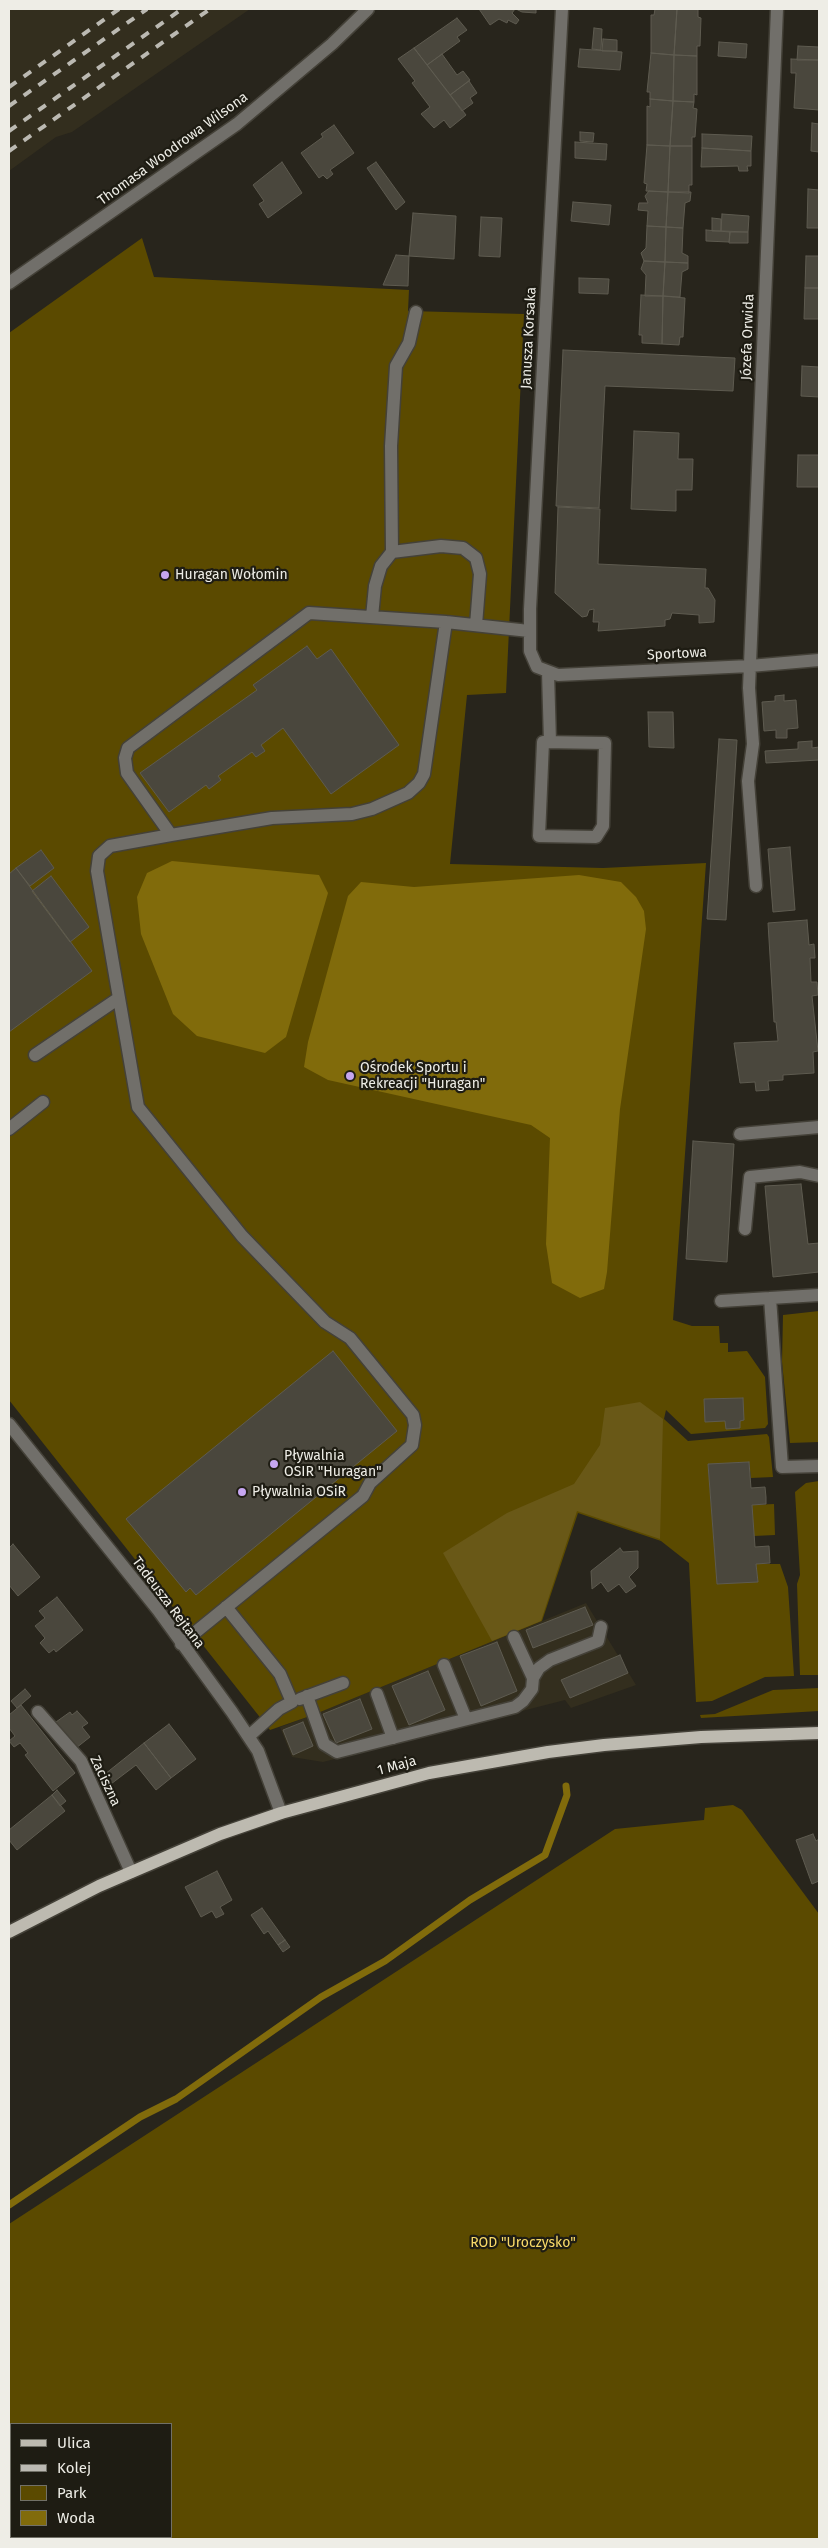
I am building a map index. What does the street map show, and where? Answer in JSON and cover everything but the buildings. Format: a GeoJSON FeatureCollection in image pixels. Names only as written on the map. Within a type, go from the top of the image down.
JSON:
{"type":"FeatureCollection","features":[{"type":"Feature","properties":{"kind":"main road","name":"1 Maja"},"geometry":{"type":"LineString","coordinates":[[9,1932],[131,1872],[220,1834],[281,1812],[429,1773],[548,1752],[604,1745],[701,1738],[819,1733]]}},
{"type":"Feature","properties":{"kind":"street","name":"Thomasa Woodrowa Wilsona"},"geometry":{"type":"LineString","coordinates":[[9,283],[237,124],[332,44],[368,9]]}},
{"type":"Feature","properties":{"kind":"street","name":"Janusza Korsaka"},"geometry":{"type":"LineString","coordinates":[[550,742],[542,669],[530,651],[529,631],[562,9]]}},
{"type":"Feature","properties":{"kind":"street","name":"Józefa Orwida"},"geometry":{"type":"LineString","coordinates":[[756,886],[748,781],[753,744],[750,666],[777,9]]}},
{"type":"Feature","properties":{"kind":"street"},"geometry":{"type":"LineString","coordinates":[[372,617],[375,586],[381,566],[392,552],[391,446],[396,366],[410,343],[416,312]]}},
{"type":"Feature","properties":{"kind":"street"},"geometry":{"type":"LineString","coordinates":[[392,552],[441,546],[463,548],[476,558],[480,574],[476,625]]}},
{"type":"Feature","properties":{"kind":"street"},"geometry":{"type":"LineString","coordinates":[[171,835],[127,773],[125,758],[128,748],[309,613],[446,622],[529,631]]}},
{"type":"Feature","properties":{"kind":"street"},"geometry":{"type":"LineString","coordinates":[[181,1644],[363,1496],[370,1483],[412,1445],[416,1425],[413,1415],[350,1338],[325,1322],[242,1236],[138,1107],[97,871],[98,856],[110,846],[272,818],[352,814],[372,809],[408,793],[419,784],[424,774],[446,622]]}},
{"type":"Feature","properties":{"kind":"street","name":"Sportowa"},"geometry":{"type":"LineString","coordinates":[[542,669],[558,675],[750,666],[819,660]]}},
{"type":"Feature","properties":{"kind":"street"},"geometry":{"type":"LineString","coordinates":[[543,742],[550,742],[605,743],[603,826],[596,837],[539,836],[543,742]]}},
{"type":"Feature","properties":{"kind":"street"},"geometry":{"type":"LineString","coordinates":[[35,1056],[119,998]]}},
{"type":"Feature","properties":{"kind":"street"},"geometry":{"type":"LineString","coordinates":[[9,1129],[43,1102]]}},
{"type":"Feature","properties":{"kind":"street"},"geometry":{"type":"LineString","coordinates":[[740,1134],[819,1127]]}},
{"type":"Feature","properties":{"kind":"street"},"geometry":{"type":"LineString","coordinates":[[745,1229],[750,1177],[800,1172],[819,1176]]}},
{"type":"Feature","properties":{"kind":"street"},"geometry":{"type":"LineString","coordinates":[[721,1301],[819,1295]]}},
{"type":"Feature","properties":{"kind":"street"},"geometry":{"type":"LineString","coordinates":[[770,1298],[782,1467],[819,1466]]}},
{"type":"Feature","properties":{"kind":"street","name":"Tadeusza Rejtana"},"geometry":{"type":"LineString","coordinates":[[9,1424],[158,1610],[249,1736],[258,1751],[281,1812]]}},
{"type":"Feature","properties":{"kind":"street"},"geometry":{"type":"LineString","coordinates":[[226,1607],[280,1674],[292,1702]]}},
{"type":"Feature","properties":{"kind":"street"},"geometry":{"type":"LineString","coordinates":[[306,1696],[324,1744],[329,1749],[337,1752],[515,1707],[523,1701],[532,1689],[533,1678],[538,1668],[550,1660],[598,1641],[601,1627]]}},
{"type":"Feature","properties":{"kind":"street"},"geometry":{"type":"LineString","coordinates":[[514,1637],[533,1678]]}},
{"type":"Feature","properties":{"kind":"street"},"geometry":{"type":"LineString","coordinates":[[444,1665],[466,1719]]}},
{"type":"Feature","properties":{"kind":"street"},"geometry":{"type":"LineString","coordinates":[[249,1736],[280,1709],[292,1702],[343,1683]]}},
{"type":"Feature","properties":{"kind":"street"},"geometry":{"type":"LineString","coordinates":[[377,1694],[393,1738]]}},
{"type":"Feature","properties":{"kind":"street","name":"Zaciszna"},"geometry":{"type":"LineString","coordinates":[[38,1712],[81,1761],[131,1872]]}},
{"type":"Feature","properties":{"kind":"shaded area"},"geometry":{"type":"Polygon","coordinates":[[[9,9],[250,9],[72,132],[56,137],[9,171],[9,9]]]}},
{"type":"Feature","properties":{"kind":"shaded area"},"geometry":{"type":"Polygon","coordinates":[[[640,1402],[663,1419],[660,1539],[577,1511],[541,1621],[492,1641],[443,1553],[507,1513],[574,1484],[600,1445],[605,1408],[640,1402]]]}},
{"type":"Feature","properties":{"kind":"shaded area"},"geometry":{"type":"Polygon","coordinates":[[[586,1603],[636,1685],[571,1708],[565,1700],[323,1762],[292,1757],[280,1727],[586,1603]]]}},
{"type":"Feature","properties":{"kind":"green space","name":"Ośrodek Sportu i Rekreacji \"Huragan\""},"geometry":{"type":"Polygon","coordinates":[[[142,238],[154,277],[409,290],[408,311],[524,314],[506,693],[467,695],[450,864],[603,868],[706,863],[673,1320],[692,1326],[719,1326],[720,1343],[728,1343],[728,1352],[747,1351],[765,1377],[768,1424],[765,1428],[691,1434],[666,1410],[664,1419],[688,1441],[767,1434],[769,1437],[773,1477],[751,1478],[749,1462],[708,1465],[717,1584],[758,1581],[756,1564],[780,1564],[788,1587],[794,1676],[765,1677],[712,1701],[696,1702],[689,1563],[661,1541],[578,1513],[542,1621],[313,1715],[270,1730],[9,1400],[9,333],[142,238]]]}},
{"type":"Feature","properties":{"kind":"green space"},"geometry":{"type":"Polygon","coordinates":[[[819,1311],[819,1442],[790,1443],[782,1362],[783,1315],[819,1311]]]}},
{"type":"Feature","properties":{"kind":"green space"},"geometry":{"type":"Polygon","coordinates":[[[819,1481],[819,1675],[800,1675],[797,1584],[800,1575],[795,1492],[806,1483],[819,1481]]]}},
{"type":"Feature","properties":{"kind":"green space"},"geometry":{"type":"Polygon","coordinates":[[[774,1504],[775,1535],[754,1536],[752,1505],[774,1504]]]}},
{"type":"Feature","properties":{"kind":"green space"},"geometry":{"type":"Polygon","coordinates":[[[819,1688],[819,1711],[701,1718],[700,1715],[715,1714],[773,1690],[819,1688]]]}},
{"type":"Feature","properties":{"kind":"green space","name":"ROD \"Uroczysko\""},"geometry":{"type":"Polygon","coordinates":[[[733,1805],[742,1810],[819,1914],[819,2539],[9,2539],[9,2224],[615,1829],[704,1820],[705,1808],[733,1805]]]}},
{"type":"Feature","properties":{"kind":"water"},"geometry":{"type":"Polygon","coordinates":[[[172,861],[319,875],[328,893],[286,1037],[265,1053],[197,1036],[173,1014],[141,934],[137,897],[147,873],[172,861]]]}},
{"type":"Feature","properties":{"kind":"water"},"geometry":{"type":"Polygon","coordinates":[[[579,875],[621,882],[636,897],[644,911],[646,929],[620,1109],[604,1289],[580,1298],[552,1283],[546,1244],[550,1138],[531,1125],[328,1080],[304,1067],[308,1042],[348,896],[361,882],[414,887],[579,875]]]}},
{"type":"Feature","properties":{"kind":"waterway"},"geometry":{"type":"LineString","coordinates":[[9,2205],[140,2117],[176,2099],[321,1997],[385,1961],[470,1900],[545,1855],[567,1795],[566,1786]]}},
{"type":"Feature","properties":{"kind":"railway"},"geometry":{"type":"LineString","coordinates":[[9,87],[119,9]]}},
{"type":"Feature","properties":{"kind":"railway"},"geometry":{"type":"LineString","coordinates":[[9,106],[147,9]]}},
{"type":"Feature","properties":{"kind":"railway"},"geometry":{"type":"LineString","coordinates":[[9,131],[182,9]]}},
{"type":"Feature","properties":{"kind":"railway"},"geometry":{"type":"LineString","coordinates":[[9,151],[210,9]]}},
{"type":"Feature","properties":{"kind":"place","name":"Huragan Wołomin"},"geometry":{"type":"Point","coordinates":[165,575]}},
{"type":"Feature","properties":{"kind":"place","name":"Ośrodek Sportu i Rekreacji \"Huragan\""},"geometry":{"type":"Point","coordinates":[350,1076]}},
{"type":"Feature","properties":{"kind":"place","name":"Pływalnia OSIR \"Huragan\""},"geometry":{"type":"Point","coordinates":[274,1464]}},
{"type":"Feature","properties":{"kind":"place","name":"Pływalnia OSiR"},"geometry":{"type":"Point","coordinates":[242,1492]}}]}
